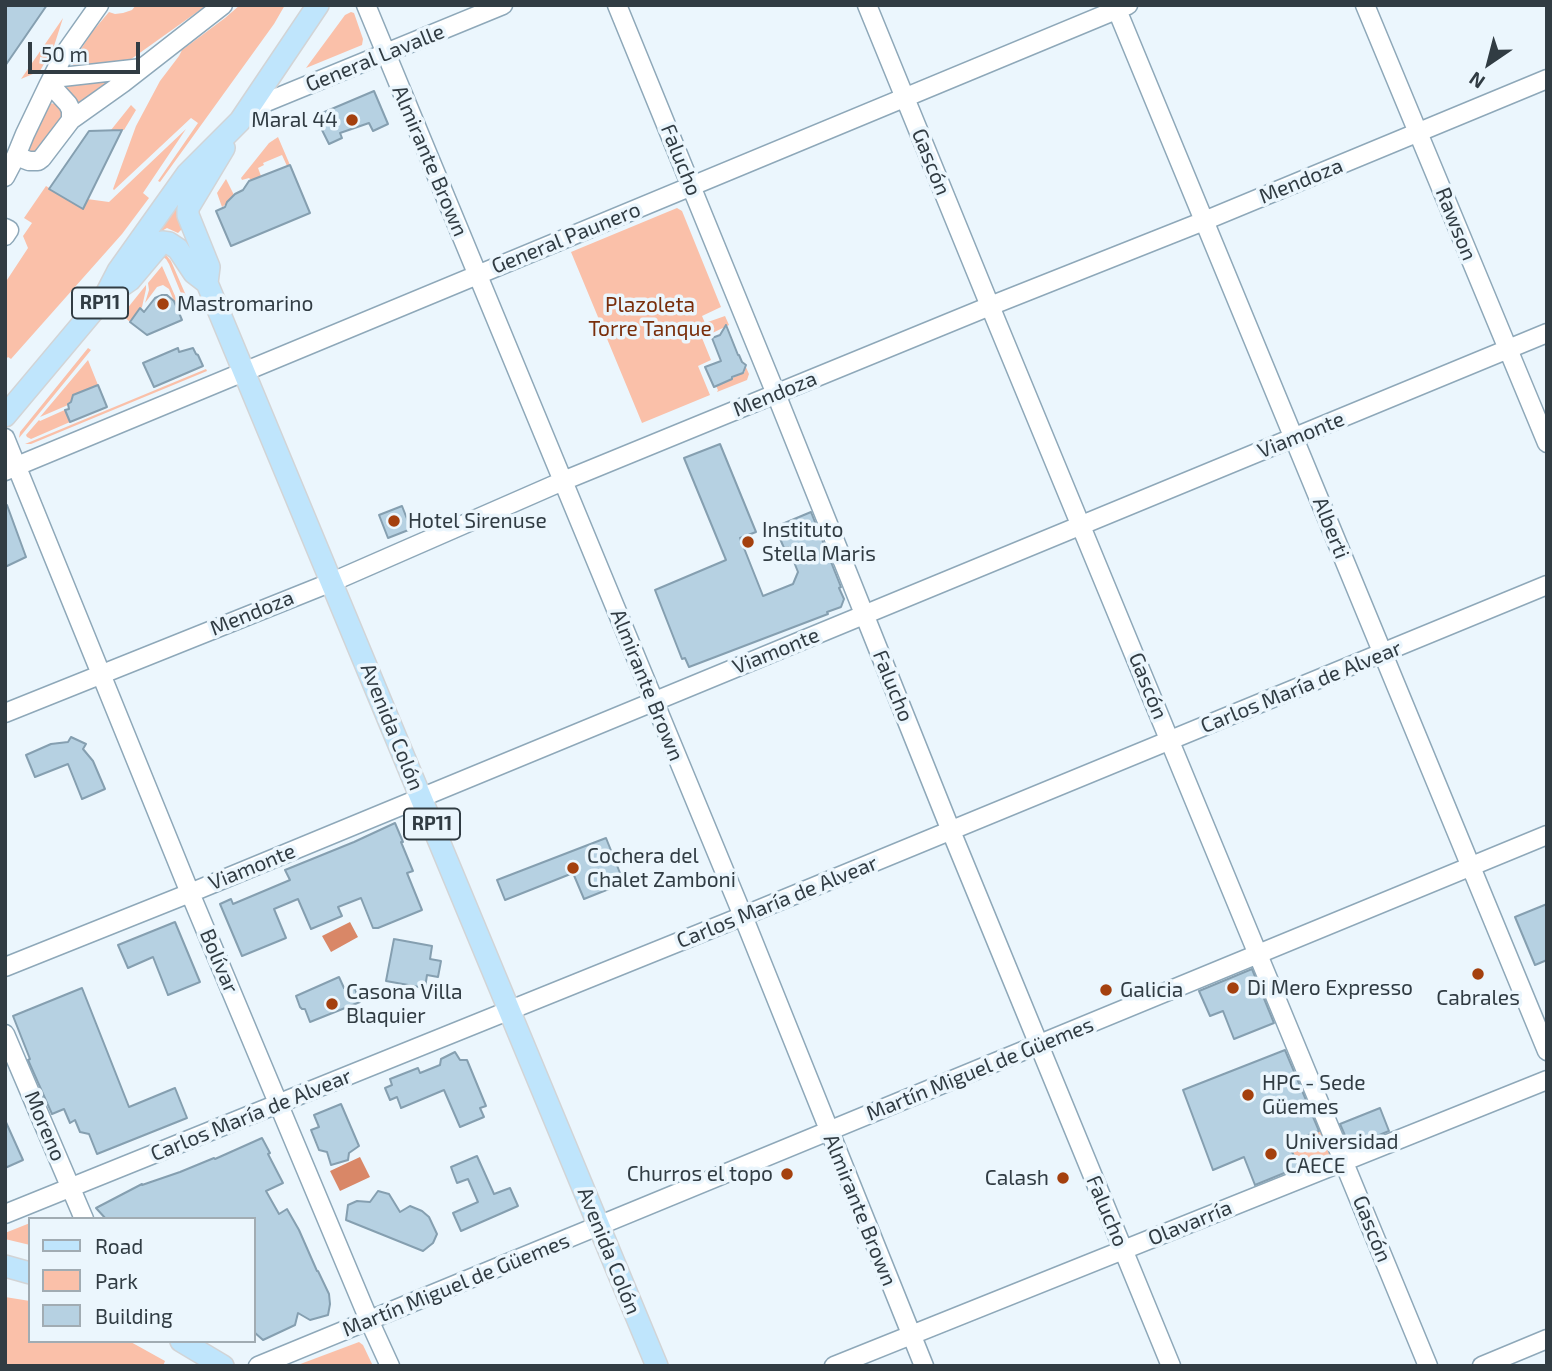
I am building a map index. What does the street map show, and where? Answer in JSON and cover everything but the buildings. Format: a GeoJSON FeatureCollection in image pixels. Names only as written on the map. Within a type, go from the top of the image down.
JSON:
{"type":"FeatureCollection","features":[{"type":"Feature","properties":{"kind":"main road","name":"RP11"},"geometry":{"type":"LineString","coordinates":[[207,283],[209,267],[188,215],[188,208],[244,115],[318,5]]}},
{"type":"Feature","properties":{"kind":"main road","name":"RP11"},"geometry":{"type":"LineString","coordinates":[[5,416],[104,298],[118,271],[187,174],[244,115]]}},
{"type":"Feature","properties":{"kind":"main road","name":"RP11"},"geometry":{"type":"LineString","coordinates":[[104,298],[130,280],[162,242],[178,249],[194,273],[207,283]]}},
{"type":"Feature","properties":{"kind":"main road","name":"Avenida Colón"},"geometry":{"type":"LineString","coordinates":[[207,283],[657,1366]]}},
{"type":"Feature","properties":{"kind":"main road"},"geometry":{"type":"LineString","coordinates":[[184,1343],[223,1366]]}},
{"type":"Feature","properties":{"kind":"street"},"geometry":{"type":"LineString","coordinates":[[5,177],[63,55],[99,5]]}},
{"type":"Feature","properties":{"kind":"street"},"geometry":{"type":"LineString","coordinates":[[16,156],[38,161],[71,120],[223,5]]}},
{"type":"Feature","properties":{"kind":"street","name":"Almirante Brown"},"geometry":{"type":"LineString","coordinates":[[366,5],[743,916],[924,1366]]}},
{"type":"Feature","properties":{"kind":"street","name":"General Lavalle"},"geometry":{"type":"LineString","coordinates":[[244,115],[503,5]]}},
{"type":"Feature","properties":{"kind":"street","name":"Falucho"},"geometry":{"type":"LineString","coordinates":[[617,5],[1171,1366]]}},
{"type":"Feature","properties":{"kind":"street","name":"Gascón"},"geometry":{"type":"LineString","coordinates":[[867,5],[1428,1366]]}},
{"type":"Feature","properties":{"kind":"street","name":"Rawson"},"geometry":{"type":"LineString","coordinates":[[1365,5],[1547,443]]}},
{"type":"Feature","properties":{"kind":"street","name":"General Paunero"},"geometry":{"type":"LineString","coordinates":[[11,469],[1120,7]]}},
{"type":"Feature","properties":{"kind":"street","name":"Alberti"},"geometry":{"type":"LineString","coordinates":[[1120,7],[1204,221],[1547,1051]]}},
{"type":"Feature","properties":{"kind":"street"},"geometry":{"type":"LineString","coordinates":[[48,86],[62,78],[142,68]]}},
{"type":"Feature","properties":{"kind":"street","name":"Mendoza"},"geometry":{"type":"LineString","coordinates":[[5,713],[332,582],[563,481],[1547,79]]}},
{"type":"Feature","properties":{"kind":"street"},"geometry":{"type":"LineString","coordinates":[[48,86],[68,104],[71,120]]}},
{"type":"Feature","properties":{"kind":"street"},"geometry":{"type":"LineString","coordinates":[[5,228],[9,230],[5,236]]}},
{"type":"Feature","properties":{"kind":"street","name":"Viamonte"},"geometry":{"type":"LineString","coordinates":[[5,967],[1547,333]]}},
{"type":"Feature","properties":{"kind":"street","name":"Bolívar"},"geometry":{"type":"LineString","coordinates":[[5,438],[11,469],[100,674],[390,1366]]}},
{"type":"Feature","properties":{"kind":"street","name":"Carlos María de Alvear"},"geometry":{"type":"LineString","coordinates":[[5,1214],[743,916],[1547,585]]}},
{"type":"Feature","properties":{"kind":"street","name":"Martín Miguel de Güemes"},"geometry":{"type":"LineString","coordinates":[[258,1366],[1547,835]]}},
{"type":"Feature","properties":{"kind":"street","name":"Moreno"},"geometry":{"type":"LineString","coordinates":[[5,1034],[83,1217]]}},
{"type":"Feature","properties":{"kind":"street","name":"Olavarría"},"geometry":{"type":"LineString","coordinates":[[834,1366],[1547,1080]]}},
{"type":"Feature","properties":{"kind":"street"},"geometry":{"type":"LineString","coordinates":[[1482,1366],[1547,1339]]}},
{"type":"Feature","properties":{"kind":"green space"},"geometry":{"type":"Polygon","coordinates":[[[136,5],[207,5],[127,62],[73,65],[92,32],[109,12],[123,13],[132,10],[136,5]]]}},
{"type":"Feature","properties":{"kind":"green space"},"geometry":{"type":"Polygon","coordinates":[[[240,5],[285,5],[160,182],[158,181],[198,123],[191,118],[114,190],[136,126],[160,81],[182,50],[240,5]]]}},
{"type":"Feature","properties":{"kind":"green space"},"geometry":{"type":"Polygon","coordinates":[[[354,13],[363,39],[362,45],[306,68],[345,15],[354,13]]]}},
{"type":"Feature","properties":{"kind":"green space"},"geometry":{"type":"Polygon","coordinates":[[[63,18],[54,46],[40,71],[21,79],[63,18]]]}},
{"type":"Feature","properties":{"kind":"green space"},"geometry":{"type":"Polygon","coordinates":[[[111,77],[115,80],[79,107],[58,83],[111,77]]]}},
{"type":"Feature","properties":{"kind":"green space"},"geometry":{"type":"Polygon","coordinates":[[[48,103],[57,104],[63,111],[62,120],[34,154],[26,150],[48,103]]]}},
{"type":"Feature","properties":{"kind":"green space"},"geometry":{"type":"Polygon","coordinates":[[[131,105],[136,110],[124,130],[111,130],[131,105]]]}},
{"type":"Feature","properties":{"kind":"green space"},"geometry":{"type":"Polygon","coordinates":[[[186,129],[143,193],[149,198],[122,234],[11,359],[8,357],[5,360],[5,283],[28,248],[23,236],[32,223],[24,218],[46,186],[82,208],[87,199],[109,202],[186,129]]]}},
{"type":"Feature","properties":{"kind":"green space"},"geometry":{"type":"Polygon","coordinates":[[[278,137],[290,165],[287,166],[282,155],[258,168],[261,176],[242,180],[269,143],[278,137]]]}},
{"type":"Feature","properties":{"kind":"green space"},"geometry":{"type":"Polygon","coordinates":[[[226,179],[235,197],[222,207],[217,193],[226,179]]]}},
{"type":"Feature","properties":{"kind":"green space"},"geometry":{"type":"Polygon","coordinates":[[[176,203],[179,205],[177,216],[182,229],[178,233],[167,228],[158,233],[176,203]]]}},
{"type":"Feature","properties":{"kind":"green space","name":"Plazoleta Torre Tanque"},"geometry":{"type":"Polygon","coordinates":[[[677,208],[682,211],[721,307],[702,316],[705,323],[725,316],[729,325],[702,338],[711,360],[698,366],[710,395],[642,423],[571,252],[677,208]]]}},
{"type":"Feature","properties":{"kind":"green space"},"geometry":{"type":"Polygon","coordinates":[[[166,255],[191,307],[187,308],[169,264],[161,256],[166,255]]]}},
{"type":"Feature","properties":{"kind":"green space"},"geometry":{"type":"Polygon","coordinates":[[[162,266],[182,312],[179,313],[169,289],[163,285],[157,287],[145,303],[148,283],[162,266]]]}},
{"type":"Feature","properties":{"kind":"green space"},"geometry":{"type":"Polygon","coordinates":[[[146,285],[142,307],[130,322],[122,315],[146,285]]]}},
{"type":"Feature","properties":{"kind":"green space"},"geometry":{"type":"Polygon","coordinates":[[[88,348],[91,350],[19,438],[20,432],[88,348]]]}},
{"type":"Feature","properties":{"kind":"green space"},"geometry":{"type":"Polygon","coordinates":[[[88,360],[98,385],[74,395],[68,405],[40,417],[88,360]]]}},
{"type":"Feature","properties":{"kind":"green space"},"geometry":{"type":"Polygon","coordinates":[[[745,365],[749,374],[747,380],[717,392],[716,386],[745,372],[745,365]]]}},
{"type":"Feature","properties":{"kind":"green space"},"geometry":{"type":"Polygon","coordinates":[[[206,369],[207,371],[31,444],[25,444],[206,369]]]}},
{"type":"Feature","properties":{"kind":"green space"},"geometry":{"type":"Polygon","coordinates":[[[69,408],[65,411],[70,422],[31,439],[27,437],[39,420],[69,408]]]}},
{"type":"Feature","properties":{"kind":"green space"},"geometry":{"type":"Polygon","coordinates":[[[1325,1128],[1339,1163],[1300,1170],[1288,1143],[1325,1128]]]}},
{"type":"Feature","properties":{"kind":"green space"},"geometry":{"type":"Polygon","coordinates":[[[28,1224],[28,1245],[5,1239],[5,1233],[28,1224]]]}},
{"type":"Feature","properties":{"kind":"green space"},"geometry":{"type":"Polygon","coordinates":[[[5,1297],[28,1301],[28,1343],[133,1343],[165,1361],[163,1366],[5,1366],[5,1297]]]}},
{"type":"Feature","properties":{"kind":"green space"},"geometry":{"type":"Polygon","coordinates":[[[359,1342],[373,1366],[295,1366],[359,1342]]]}},
{"type":"Feature","properties":{"kind":"shaded area"},"geometry":{"type":"Polygon","coordinates":[[[350,922],[358,937],[331,952],[322,936],[350,922]]]}},
{"type":"Feature","properties":{"kind":"shaded area"},"geometry":{"type":"Polygon","coordinates":[[[360,1157],[370,1177],[340,1191],[330,1171],[360,1157]]]}},
{"type":"Feature","properties":{"kind":"place","name":"Maral 44"},"geometry":{"type":"Point","coordinates":[352,120]}},
{"type":"Feature","properties":{"kind":"place","name":"Mastromarino"},"geometry":{"type":"Point","coordinates":[163,304]}},
{"type":"Feature","properties":{"kind":"place","name":"Hotel Sirenuse"},"geometry":{"type":"Point","coordinates":[394,521]}},
{"type":"Feature","properties":{"kind":"place","name":"Instituto Stella Maris"},"geometry":{"type":"Point","coordinates":[748,542]}},
{"type":"Feature","properties":{"kind":"place","name":"Cochera del Chalet Zamboni"},"geometry":{"type":"Point","coordinates":[573,868]}},
{"type":"Feature","properties":{"kind":"place","name":"Cabrales"},"geometry":{"type":"Point","coordinates":[1478,974]}},
{"type":"Feature","properties":{"kind":"place","name":"Di Mero Expresso"},"geometry":{"type":"Point","coordinates":[1233,988]}},
{"type":"Feature","properties":{"kind":"place","name":"Galicia"},"geometry":{"type":"Point","coordinates":[1106,990]}},
{"type":"Feature","properties":{"kind":"place","name":"Casona Villa Blaquier"},"geometry":{"type":"Point","coordinates":[332,1004]}},
{"type":"Feature","properties":{"kind":"place","name":"HPC - Sede Güemes"},"geometry":{"type":"Point","coordinates":[1248,1095]}},
{"type":"Feature","properties":{"kind":"place","name":"Universidad CAECE"},"geometry":{"type":"Point","coordinates":[1271,1154]}},
{"type":"Feature","properties":{"kind":"place","name":"Churros el topo"},"geometry":{"type":"Point","coordinates":[787,1174]}},
{"type":"Feature","properties":{"kind":"place","name":"Calash"},"geometry":{"type":"Point","coordinates":[1063,1178]}}]}
